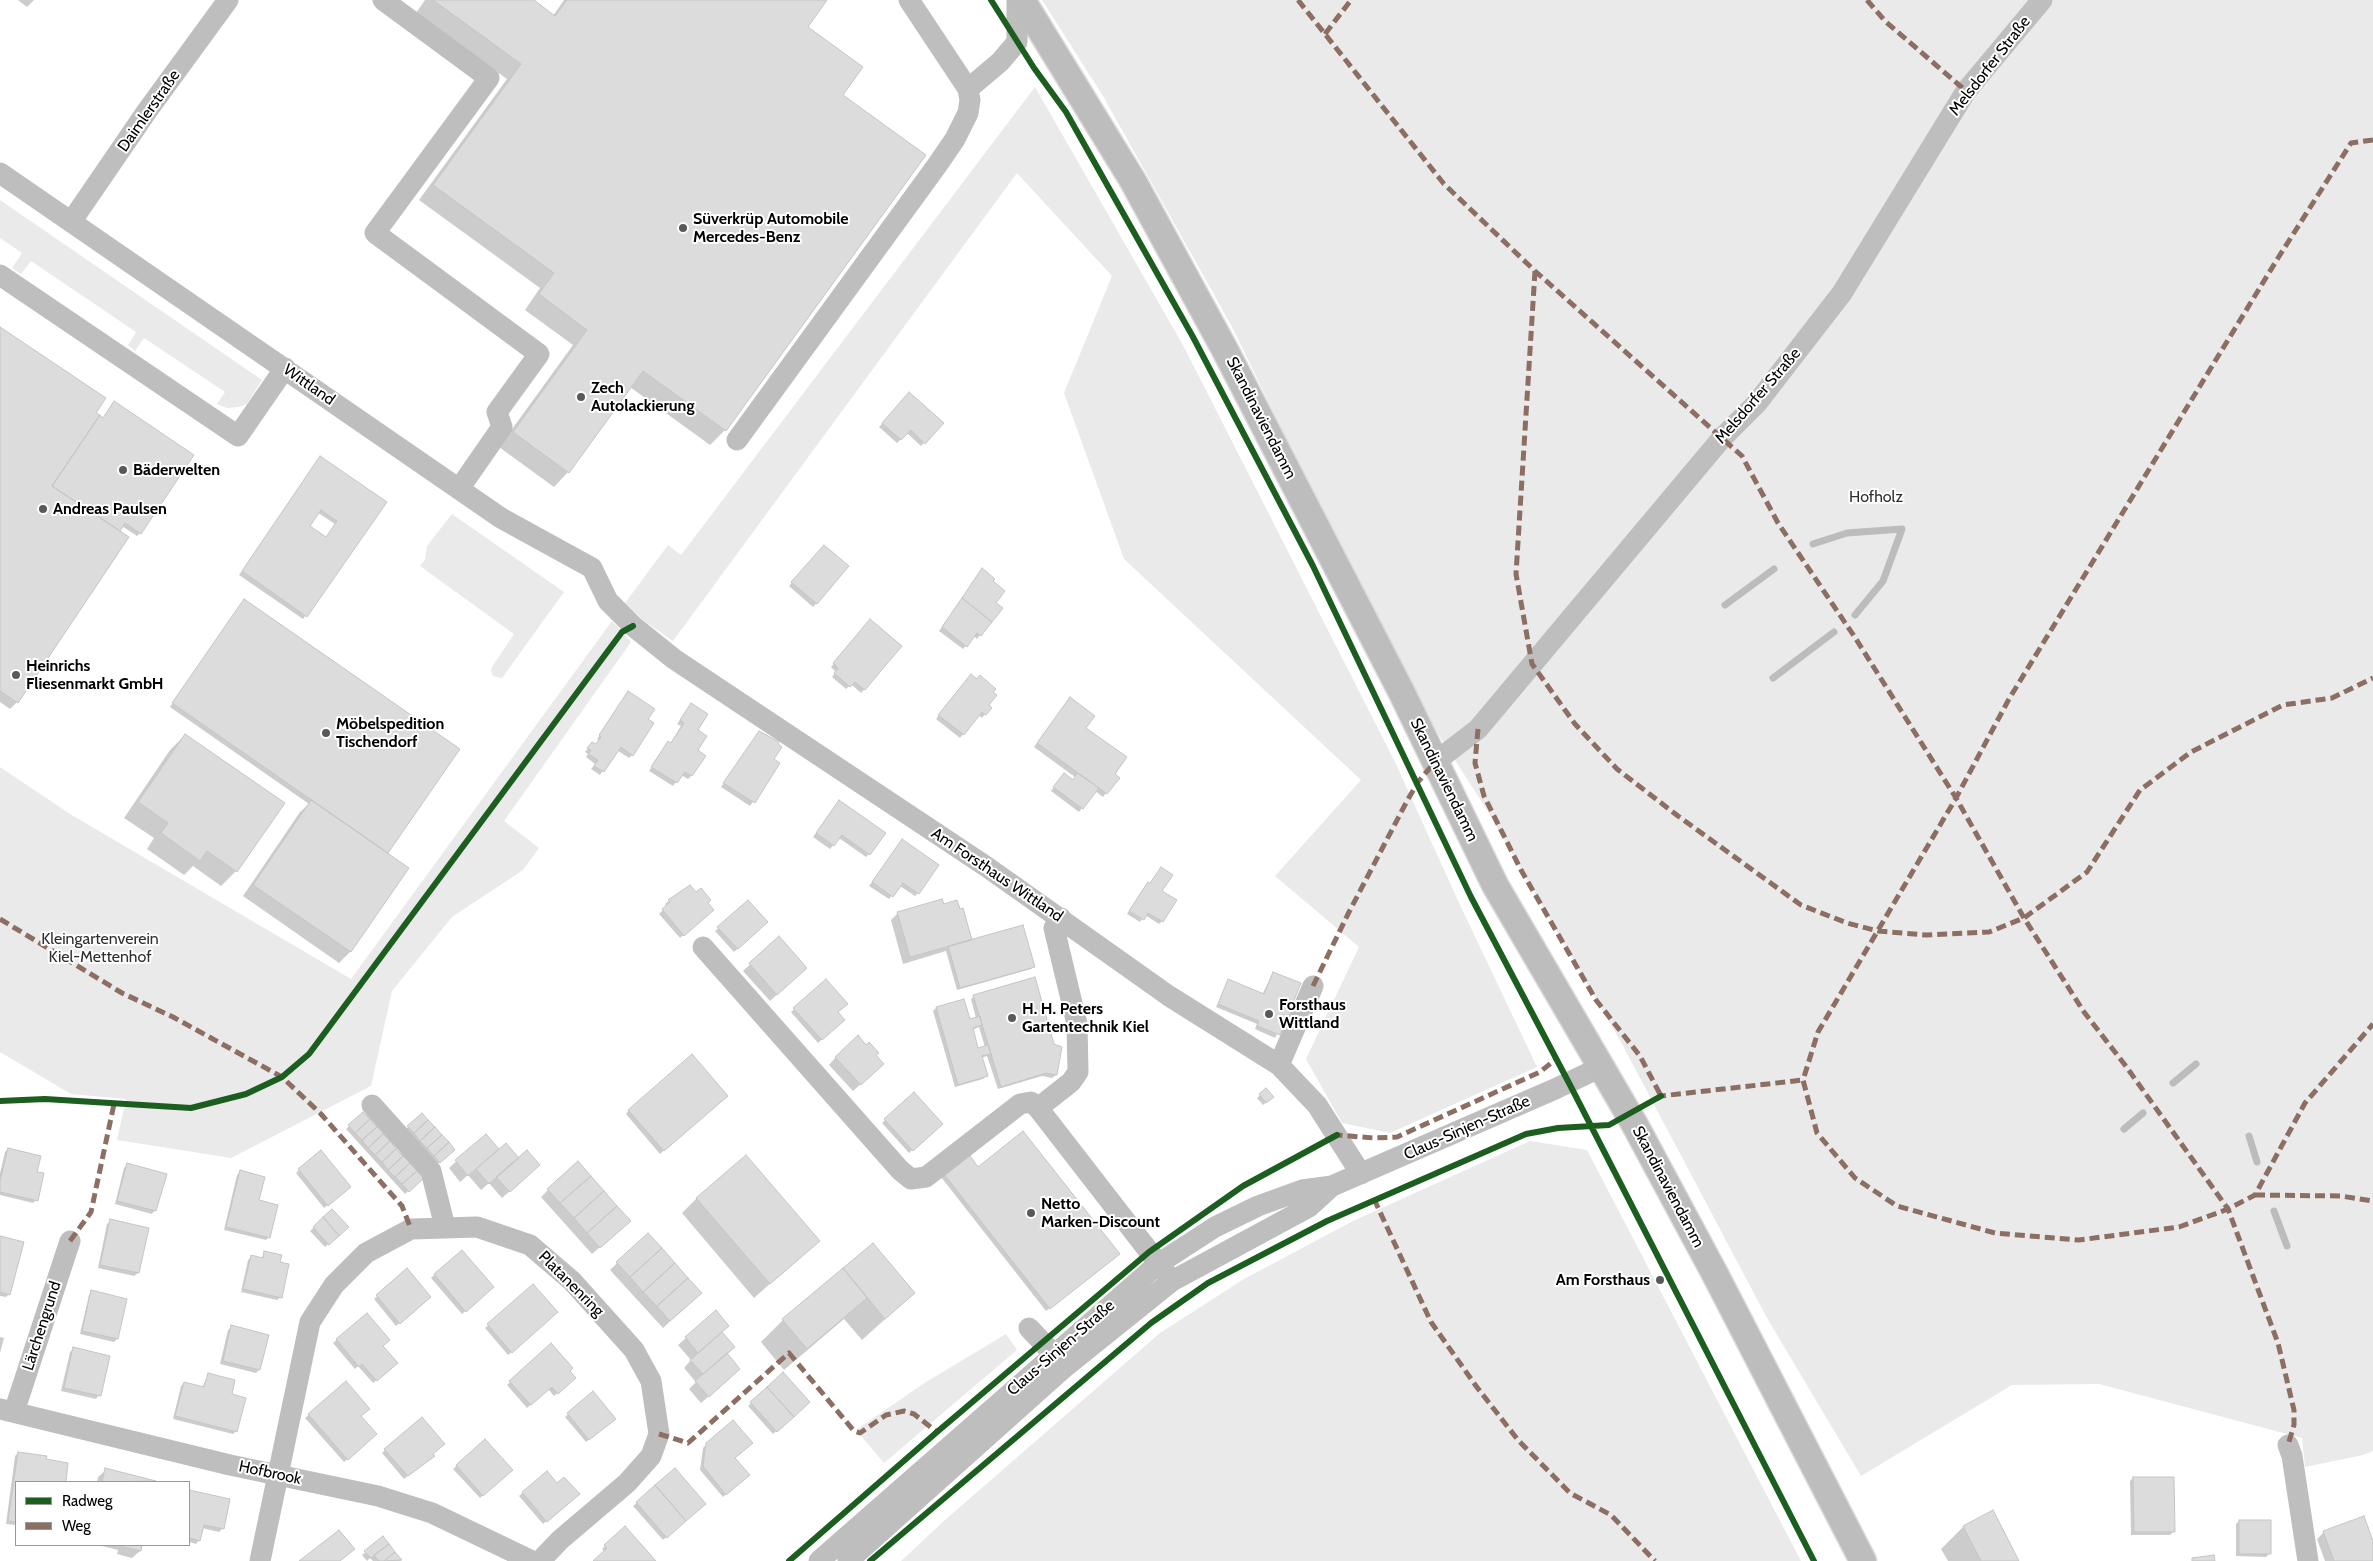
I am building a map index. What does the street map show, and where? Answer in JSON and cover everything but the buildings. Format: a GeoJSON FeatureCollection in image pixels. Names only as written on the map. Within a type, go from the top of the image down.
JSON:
{"type":"FeatureCollection","features":[{"type":"Feature","properties":{"kind":"main road","name":"Skandinaviendamm"},"geometry":{"type":"LineString","coordinates":[[1022,0],[1133,181],[1225,350],[1436,762],[1495,885],[1632,1119],[1863,1561]]}},
{"type":"Feature","properties":{"kind":"street","name":"Daimlerstraße"},"geometry":{"type":"LineString","coordinates":[[71,222],[147,111],[228,0]]}},
{"type":"Feature","properties":{"kind":"street"},"geometry":{"type":"LineString","coordinates":[[383,0],[489,78],[375,234],[539,354],[496,412],[502,428],[459,489]]}},
{"type":"Feature","properties":{"kind":"street"},"geometry":{"type":"LineString","coordinates":[[737,440],[955,139],[968,113],[970,100],[968,89],[909,0]]}},
{"type":"Feature","properties":{"kind":"street"},"geometry":{"type":"LineString","coordinates":[[968,89],[1000,62],[1017,42],[1018,0]]}},
{"type":"Feature","properties":{"kind":"street","name":"Melsdorfer Straße"},"geometry":{"type":"LineString","coordinates":[[1436,762],[1478,729],[1722,438],[1757,403],[1842,293],[1966,91],[2042,0]]}},
{"type":"Feature","properties":{"kind":"street"},"geometry":{"type":"LineString","coordinates":[[1017,42],[1034,44],[1055,51]]}},
{"type":"Feature","properties":{"kind":"street","name":"Wittland"},"geometry":{"type":"LineString","coordinates":[[0,173],[459,489],[531,536],[592,568],[608,601]]}},
{"type":"Feature","properties":{"kind":"street"},"geometry":{"type":"LineString","coordinates":[[0,276],[238,436],[285,368]]}},
{"type":"Feature","properties":{"kind":"street","name":"Am Forsthaus Wittland"},"geometry":{"type":"LineString","coordinates":[[608,601],[633,626],[674,659],[1061,918],[1169,996],[1279,1065],[1317,1105],[1361,1174]]}},
{"type":"Feature","properties":{"kind":"street"},"geometry":{"type":"LineString","coordinates":[[1038,1108],[1071,1082],[1078,1072],[1077,1024],[1054,928],[1061,918]]}},
{"type":"Feature","properties":{"kind":"street"},"geometry":{"type":"LineString","coordinates":[[703,947],[900,1170],[911,1179],[926,1177],[1020,1104],[1031,1102],[1038,1108],[1172,1281]]}},
{"type":"Feature","properties":{"kind":"street"},"geometry":{"type":"LineString","coordinates":[[1279,1065],[1313,986]]}},
{"type":"Feature","properties":{"kind":"street","name":"Claus-Sinjen-Straße"},"geometry":{"type":"LineString","coordinates":[[848,1561],[1060,1361],[1158,1264],[1215,1227],[1258,1206],[1302,1190],[1332,1186],[1556,1089],[1601,1067]]}},
{"type":"Feature","properties":{"kind":"street"},"geometry":{"type":"LineString","coordinates":[[372,1105],[431,1171],[445,1227]]}},
{"type":"Feature","properties":{"kind":"street","name":"Claus-Sinjen-Straße"},"geometry":{"type":"LineString","coordinates":[[819,1561],[1060,1361],[1172,1281],[1309,1207],[1332,1186]]}},
{"type":"Feature","properties":{"kind":"street","name":"Platanenring"},"geometry":{"type":"LineString","coordinates":[[260,1561],[310,1322],[329,1292],[366,1253],[411,1229],[477,1227],[530,1245],[572,1282],[634,1350],[651,1381],[659,1434],[650,1456],[627,1483],[560,1540],[540,1561]]}},
{"type":"Feature","properties":{"kind":"street","name":"Lärchengrund"},"geometry":{"type":"LineString","coordinates":[[7,1410],[70,1241]]}},
{"type":"Feature","properties":{"kind":"street"},"geometry":{"type":"LineString","coordinates":[[1030,1328],[1060,1361]]}},
{"type":"Feature","properties":{"kind":"street","name":"Hofbrook"},"geometry":{"type":"LineString","coordinates":[[7,1410],[277,1475],[378,1496],[432,1513],[532,1561]]}},
{"type":"Feature","properties":{"kind":"street"},"geometry":{"type":"LineString","coordinates":[[2288,1445],[2292,1456],[2308,1561]]}},
{"type":"Feature","properties":{"kind":"green space","name":"Hofholz"},"geometry":{"type":"Polygon","coordinates":[[[1042,0],[2373,0],[2373,1451],[2363,1455],[2305,1467],[2302,1438],[2099,1384],[2012,1385],[1861,1476],[1767,1318],[1622,1044],[1487,810],[1406,684],[1231,325],[1103,96],[1042,0]]]}},
{"type":"Feature","properties":{"kind":"green space"},"geometry":{"type":"Polygon","coordinates":[[[1035,87],[1184,347],[1395,762],[1537,1067],[1390,1133],[1342,1123],[1306,1059],[1359,947],[1275,876],[1361,780],[1124,559],[1064,393],[1112,276],[1017,173],[673,641],[644,621],[625,603],[668,545],[681,555],[1035,87]]]}},
{"type":"Feature","properties":{"kind":"green space"},"geometry":{"type":"Polygon","coordinates":[[[0,200],[262,380],[247,404],[227,408],[217,404],[225,392],[144,338],[135,351],[128,345],[136,332],[31,261],[21,274],[12,268],[22,253],[0,238],[0,200]]]}},
{"type":"Feature","properties":{"kind":"green space"},"geometry":{"type":"Polygon","coordinates":[[[452,514],[564,592],[502,678],[493,676],[492,667],[514,634],[420,566],[425,560],[427,546],[452,514]]]}},
{"type":"Feature","properties":{"kind":"green space","name":"Kleingartenverein Kiel-Mettenhof"},"geometry":{"type":"Polygon","coordinates":[[[612,621],[631,642],[504,821],[539,848],[523,870],[452,917],[392,991],[371,1086],[231,1158],[117,1140],[126,1099],[71,1094],[0,1052],[0,767],[70,814],[351,979],[612,621]]]}},
{"type":"Feature","properties":{"kind":"green space"},"geometry":{"type":"Polygon","coordinates":[[[1530,1141],[1587,1150],[1801,1561],[901,1561],[945,1520],[1160,1333],[1244,1279],[1353,1221],[1530,1141]]]}},
{"type":"Feature","properties":{"kind":"green space"},"geometry":{"type":"Polygon","coordinates":[[[1006,1334],[1017,1350],[884,1463],[856,1430],[926,1382],[1006,1334]]]}},
{"type":"Feature","properties":{"kind":"waterway"},"geometry":{"type":"LineString","coordinates":[[1813,544],[1847,533],[1902,529],[1883,581],[1855,615]]}},
{"type":"Feature","properties":{"kind":"waterway"},"geometry":{"type":"LineString","coordinates":[[1725,605],[1774,569]]}},
{"type":"Feature","properties":{"kind":"waterway"},"geometry":{"type":"LineString","coordinates":[[1773,678],[1834,632]]}},
{"type":"Feature","properties":{"kind":"waterway"},"geometry":{"type":"LineString","coordinates":[[2173,1083],[2196,1064]]}},
{"type":"Feature","properties":{"kind":"waterway"},"geometry":{"type":"LineString","coordinates":[[2124,1129],[2143,1113]]}},
{"type":"Feature","properties":{"kind":"waterway"},"geometry":{"type":"LineString","coordinates":[[2249,1136],[2257,1162]]}},
{"type":"Feature","properties":{"kind":"waterway"},"geometry":{"type":"LineString","coordinates":[[2274,1211],[2287,1246]]}},
{"type":"Feature","properties":{"kind":"marked path"},"geometry":{"type":"LineString","coordinates":[[1298,0],[1444,184],[1535,271],[1742,456],[1778,523],[1856,639],[1956,798],[2024,918],[2084,1012],[2125,1065],[2228,1209],[2278,1343],[2294,1410],[2294,1425],[2288,1445]]}},
{"type":"Feature","properties":{"kind":"marked path"},"geometry":{"type":"LineString","coordinates":[[1325,34],[1351,0]]}},
{"type":"Feature","properties":{"kind":"marked path"},"geometry":{"type":"LineString","coordinates":[[1867,0],[1885,21],[1966,91]]}},
{"type":"Feature","properties":{"kind":"marked path"},"geometry":{"type":"LineString","coordinates":[[2373,140],[2351,143],[2278,258],[2009,699],[1956,798],[1818,1032],[1803,1080],[1817,1133],[1855,1178],[1897,1206],[1995,1233],[2079,1240],[2179,1227],[2228,1209],[2255,1195],[2305,1103],[2373,1024]]}},
{"type":"Feature","properties":{"kind":"marked path"},"geometry":{"type":"LineString","coordinates":[[1535,271],[1516,574],[1532,664],[1575,724],[1617,769],[1678,816],[1801,905],[1847,923],[1878,931],[1926,935],[1989,932],[2024,918],[2087,872],[2140,790],[2191,752],[2283,705],[2332,698],[2373,678]]}},
{"type":"Feature","properties":{"kind":"marked path"},"geometry":{"type":"LineString","coordinates":[[1478,729],[1475,763],[1484,796],[1521,870],[1596,1000],[1640,1056],[1661,1096]]}},
{"type":"Feature","properties":{"kind":"marked path"},"geometry":{"type":"LineString","coordinates":[[1313,986],[1407,801],[1418,782],[1435,762]]}},
{"type":"Feature","properties":{"kind":"marked path"},"geometry":{"type":"LineString","coordinates":[[0,919],[122,993],[173,1017],[282,1077],[321,1114],[402,1206],[411,1229]]}},
{"type":"Feature","properties":{"kind":"marked path"},"geometry":{"type":"LineString","coordinates":[[1333,1137],[1337,1135],[1374,1138],[1397,1137],[1540,1072],[1556,1059]]}},
{"type":"Feature","properties":{"kind":"marked path"},"geometry":{"type":"LineString","coordinates":[[1657,1099],[1661,1096],[1803,1080]]}},
{"type":"Feature","properties":{"kind":"marked path"},"geometry":{"type":"LineString","coordinates":[[70,1241],[91,1212],[114,1104]]}},
{"type":"Feature","properties":{"kind":"marked path"},"geometry":{"type":"LineString","coordinates":[[2255,1195],[2341,1196],[2373,1201]]}},
{"type":"Feature","properties":{"kind":"marked path"},"geometry":{"type":"LineString","coordinates":[[1374,1199],[1431,1322],[1476,1386],[1518,1440],[1570,1493],[1611,1515],[1655,1561]]}},
{"type":"Feature","properties":{"kind":"marked path"},"geometry":{"type":"LineString","coordinates":[[659,1434],[688,1443],[789,1353],[854,1431],[860,1433],[886,1415],[904,1411],[914,1414],[937,1432]]}},
{"type":"Feature","properties":{"kind":"cycle path"},"geometry":{"type":"LineString","coordinates":[[991,0],[1034,68],[1066,112],[1193,337],[1313,566],[1471,897],[1569,1083],[1814,1561]]}},
{"type":"Feature","properties":{"kind":"cycle path"},"geometry":{"type":"LineString","coordinates":[[0,1101],[45,1099],[191,1108],[246,1094],[282,1077],[309,1054],[622,632],[633,626]]}},
{"type":"Feature","properties":{"kind":"cycle path"},"geometry":{"type":"LineString","coordinates":[[870,1561],[1151,1323],[1208,1283],[1327,1221],[1526,1134],[1558,1128],[1609,1125],[1661,1096]]}},
{"type":"Feature","properties":{"kind":"cycle path"},"geometry":{"type":"LineString","coordinates":[[789,1561],[1149,1252],[1243,1186],[1337,1135]]}},
{"type":"Feature","properties":{"kind":"place","name":"Süverkrüp Automobile Mercedes-Benz"},"geometry":{"type":"Point","coordinates":[683,228]}},
{"type":"Feature","properties":{"kind":"place","name":"Zech Autolackierung"},"geometry":{"type":"Point","coordinates":[581,397]}},
{"type":"Feature","properties":{"kind":"place","name":"Bäderwelten"},"geometry":{"type":"Point","coordinates":[123,470]}},
{"type":"Feature","properties":{"kind":"place","name":"Andreas Paulsen"},"geometry":{"type":"Point","coordinates":[43,509]}},
{"type":"Feature","properties":{"kind":"place","name":"Heinrichs Fliesenmarkt GmbH"},"geometry":{"type":"Point","coordinates":[16,675]}},
{"type":"Feature","properties":{"kind":"place","name":"Möbelspedition Tischendorf"},"geometry":{"type":"Point","coordinates":[326,733]}},
{"type":"Feature","properties":{"kind":"place","name":"Forsthaus Wittland"},"geometry":{"type":"Point","coordinates":[1269,1014]}},
{"type":"Feature","properties":{"kind":"place","name":"H. H. Peters Gartentechnik Kiel"},"geometry":{"type":"Point","coordinates":[1012,1018]}},
{"type":"Feature","properties":{"kind":"place","name":"Netto Marken-Discount"},"geometry":{"type":"Point","coordinates":[1031,1213]}},
{"type":"Feature","properties":{"kind":"place","name":"Am Forsthaus"},"geometry":{"type":"Point","coordinates":[1660,1280]}}]}
